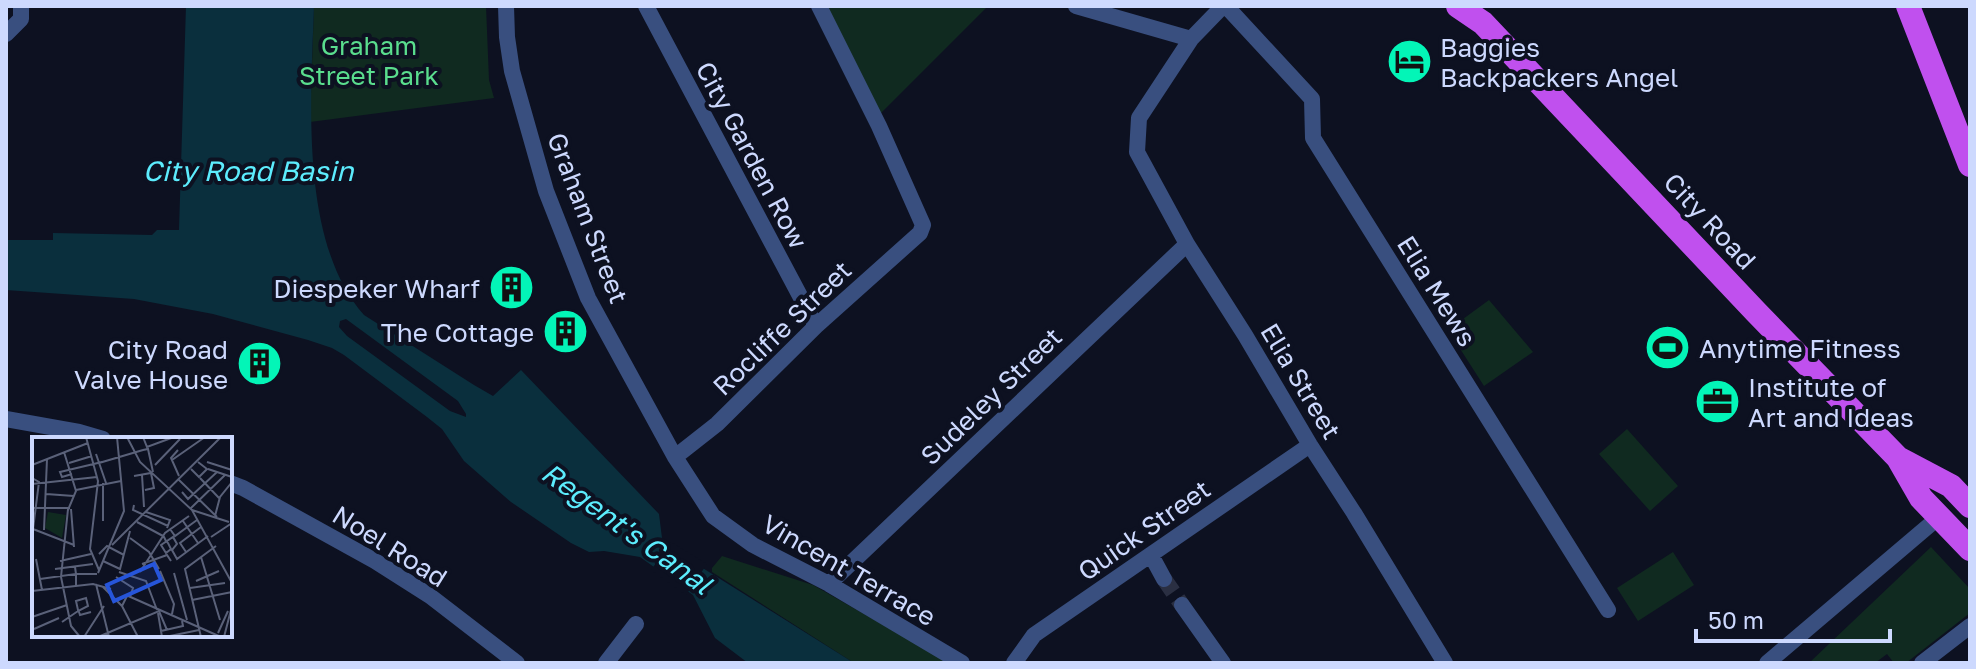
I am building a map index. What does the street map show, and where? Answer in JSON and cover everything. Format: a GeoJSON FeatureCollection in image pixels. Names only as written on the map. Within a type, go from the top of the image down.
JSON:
{"type":"FeatureCollection","features":[{"type":"Feature","properties":{"kind":"highway","name":"City Road"},"geometry":{"type":"LineString","coordinates":[[1458,6],[1479,14],[1756,312],[1898,458],[1921,498],[1970,549]]}},
{"type":"Feature","properties":{"kind":"highway"},"geometry":{"type":"LineString","coordinates":[[1908,6],[1970,165]]}},
{"type":"Feature","properties":{"kind":"highway","name":"City Road"},"geometry":{"type":"LineString","coordinates":[[1898,458],[1951,486],[1970,506]]}},
{"type":"Feature","properties":{"kind":"street"},"geometry":{"type":"LineString","coordinates":[[6,34],[21,19],[21,6]]}},
{"type":"Feature","properties":{"kind":"street","name":"Graham Street"},"geometry":{"type":"LineString","coordinates":[[506,6],[512,71],[546,191],[588,298],[675,457],[713,516]]}},
{"type":"Feature","properties":{"kind":"street","name":"City Garden Row"},"geometry":{"type":"LineString","coordinates":[[646,6],[816,326]]}},
{"type":"Feature","properties":{"kind":"street","name":"Rocliffe Street"},"geometry":{"type":"LineString","coordinates":[[675,457],[717,424],[816,326],[920,233],[923,225],[876,120],[819,6]]}},
{"type":"Feature","properties":{"kind":"street"},"geometry":{"type":"LineString","coordinates":[[1076,6],[1191,39],[1225,6]]}},
{"type":"Feature","properties":{"kind":"street","name":"Elia Mews"},"geometry":{"type":"LineString","coordinates":[[1225,6],[1312,99],[1313,138],[1608,610]]}},
{"type":"Feature","properties":{"kind":"street","name":"Elia Street"},"geometry":{"type":"LineString","coordinates":[[1191,39],[1139,118],[1137,152],[1187,244],[1445,663]]}},
{"type":"Feature","properties":{"kind":"street","name":"Sudeley Street"},"geometry":{"type":"LineString","coordinates":[[829,584],[1187,244]]}},
{"type":"Feature","properties":{"kind":"street"},"geometry":{"type":"LineString","coordinates":[[6,419],[96,437]]}},
{"type":"Feature","properties":{"kind":"street","name":"Quick Street"},"geometry":{"type":"LineString","coordinates":[[1014,663],[1034,635],[1310,445]]}},
{"type":"Feature","properties":{"kind":"street","name":"Noel Road"},"geometry":{"type":"LineString","coordinates":[[232,484],[375,561],[430,596],[517,663]]}},
{"type":"Feature","properties":{"kind":"street","name":"Vincent Terrace"},"geometry":{"type":"LineString","coordinates":[[713,516],[753,545],[829,584],[962,663]]}},
{"type":"Feature","properties":{"kind":"street"},"geometry":{"type":"LineString","coordinates":[[1767,663],[1939,517]]}},
{"type":"Feature","properties":{"kind":"street"},"geometry":{"type":"LineString","coordinates":[[1151,555],[1164,579]]}},
{"type":"Feature","properties":{"kind":"street"},"geometry":{"type":"LineString","coordinates":[[1182,605],[1223,663]]}},
{"type":"Feature","properties":{"kind":"street"},"geometry":{"type":"LineString","coordinates":[[606,663],[636,624]]}},
{"type":"Feature","properties":{"kind":"street"},"geometry":{"type":"LineString","coordinates":[[1922,663],[1970,626]]}},
{"type":"Feature","properties":{"kind":"green space","name":"Graham Street Park"},"geometry":{"type":"Polygon","coordinates":[[[314,6],[486,6],[489,80],[494,98],[310,122],[314,6]]]}},
{"type":"Feature","properties":{"kind":"green space"},"geometry":{"type":"Polygon","coordinates":[[[825,6],[988,6],[879,115],[825,6]]]}},
{"type":"Feature","properties":{"kind":"green space"},"geometry":{"type":"Polygon","coordinates":[[[1489,300],[1533,352],[1484,386],[1448,330],[1489,300]]]}},
{"type":"Feature","properties":{"kind":"green space"},"geometry":{"type":"Polygon","coordinates":[[[1627,429],[1678,486],[1650,511],[1599,454],[1627,429]]]}},
{"type":"Feature","properties":{"kind":"green space"},"geometry":{"type":"Polygon","coordinates":[[[1931,547],[1970,589],[1970,613],[1906,663],[1894,663],[1887,654],[1875,663],[1809,663],[1931,547]]]}},
{"type":"Feature","properties":{"kind":"green space"},"geometry":{"type":"Polygon","coordinates":[[[1673,552],[1694,585],[1638,621],[1617,588],[1673,552]]]}},
{"type":"Feature","properties":{"kind":"green space"},"geometry":{"type":"Polygon","coordinates":[[[722,556],[813,585],[950,663],[854,663],[712,572],[722,556]]]}},
{"type":"Feature","properties":{"kind":"water"},"geometry":{"type":"Polygon","coordinates":[[[186,6],[314,6],[311,125],[319,209],[328,249],[343,285],[364,315],[493,396],[521,370],[659,514],[666,545],[854,663],[748,663],[715,638],[693,595],[640,557],[604,551],[589,552],[511,502],[464,461],[442,429],[332,348],[213,314],[134,299],[6,290],[6,240],[53,240],[53,233],[152,235],[157,230],[179,230],[186,6]],[[346,319],[340,321],[339,327],[347,336],[450,411],[466,417],[458,401],[346,319]]]}},
{"type":"Feature","properties":{"kind":"pier"},"geometry":{"type":"Polygon","coordinates":[[[671,542],[707,564],[686,595],[651,570],[671,542]]]}},
{"type":"Feature","properties":{"kind":"tunnel"},"geometry":{"type":"LineString","coordinates":[[1164,579],[1182,605]]}},
{"type":"Feature","properties":{"kind":"place","name":"Baggies Backpackers Angel"},"geometry":{"type":"Point","coordinates":[1409,62]}},
{"type":"Feature","properties":{"kind":"place","name":"Diespeker Wharf"},"geometry":{"type":"Point","coordinates":[511,288]}},
{"type":"Feature","properties":{"kind":"place","name":"The Cottage"},"geometry":{"type":"Point","coordinates":[565,332]}},
{"type":"Feature","properties":{"kind":"place","name":"Anytime Fitness"},"geometry":{"type":"Point","coordinates":[1668,348]}},
{"type":"Feature","properties":{"kind":"place","name":"City Road Valve House"},"geometry":{"type":"Point","coordinates":[259,364]}},
{"type":"Feature","properties":{"kind":"place","name":"Institute of Art and Ideas"},"geometry":{"type":"Point","coordinates":[1717,402]}},
{"type":"Feature","properties":{"kind":"water label","name":"City Road Basin"},"geometry":{"type":"Point","coordinates":[248,170]}},
{"type":"Feature","properties":{"kind":"water label","name":"Regent's Canal"},"geometry":{"type":"Point","coordinates":[627,528]}}]}
